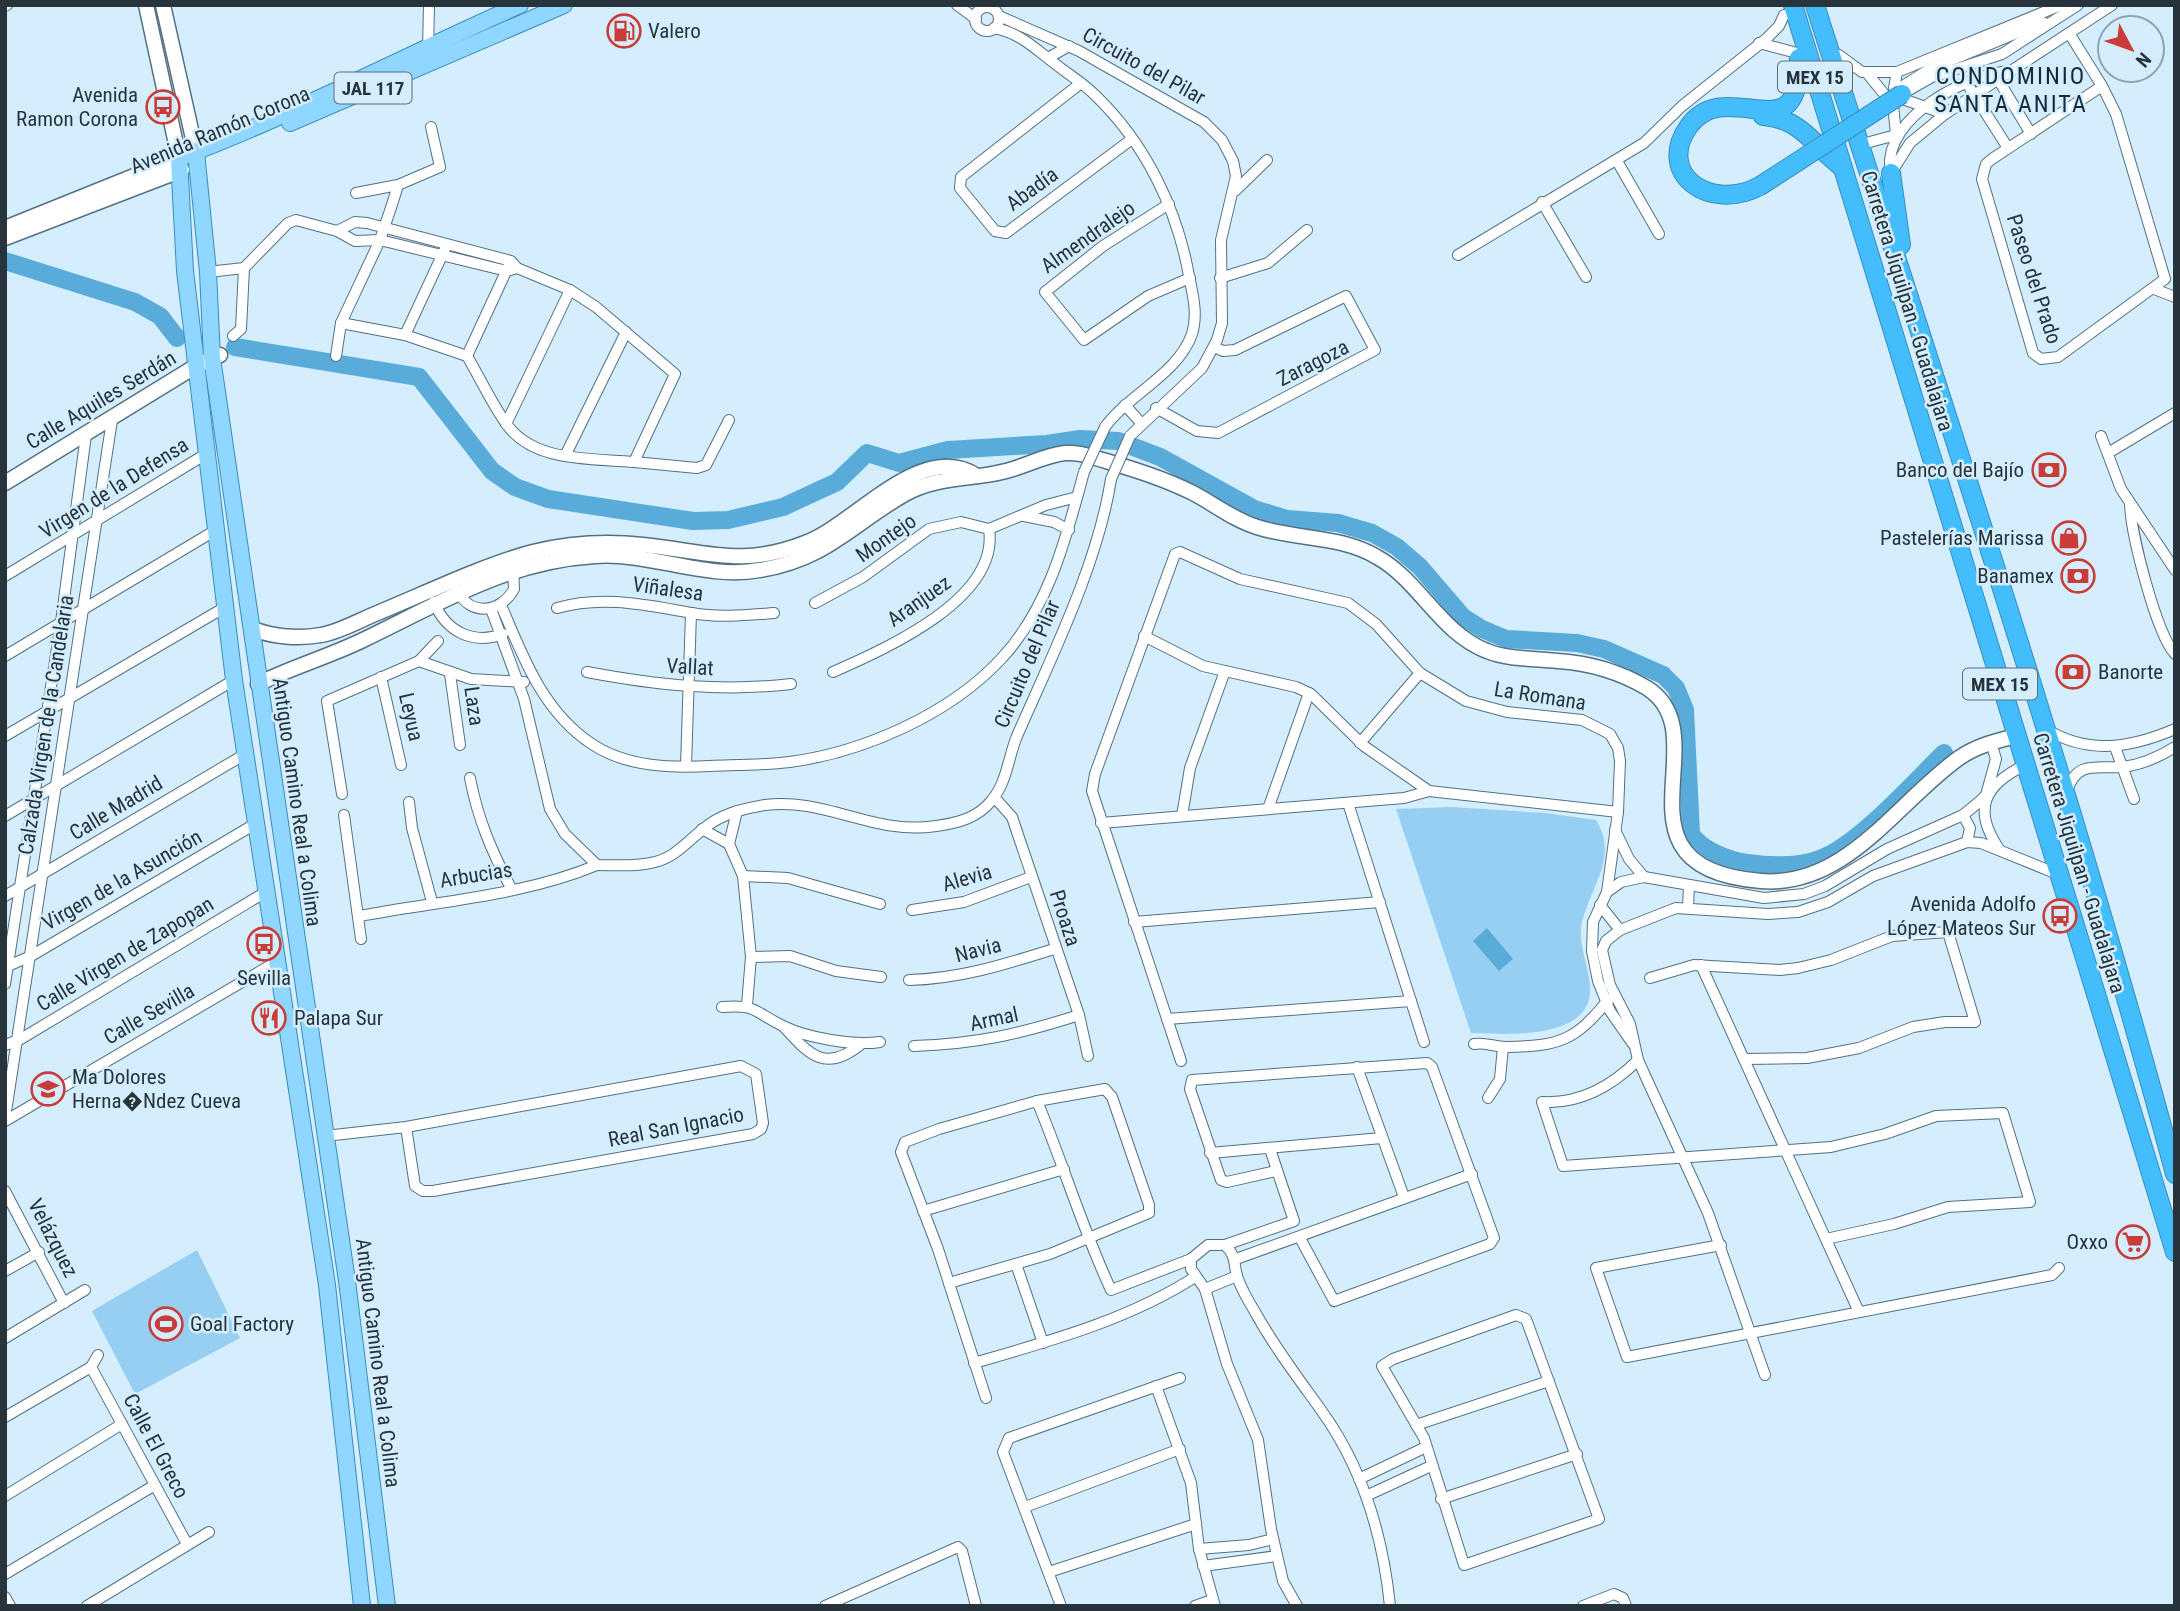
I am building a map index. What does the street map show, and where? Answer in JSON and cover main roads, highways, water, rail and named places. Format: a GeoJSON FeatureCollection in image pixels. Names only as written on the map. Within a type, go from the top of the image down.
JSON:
{"type":"FeatureCollection","features":[{"type":"Feature","properties":{"kind":"highway","name":"Carretera Jiquilpan - Guadalajara"},"geometry":{"type":"LineString","coordinates":[[1815,5],[1902,279],[1972,485],[2118,965],[2175,1174]]}},
{"type":"Feature","properties":{"kind":"highway"},"geometry":{"type":"LineString","coordinates":[[1824,5],[1866,143],[1868,168]]}},
{"type":"Feature","properties":{"kind":"highway","name":"Carretera Jiquilpan - Guadalajara"},"geometry":{"type":"LineString","coordinates":[[1786,8],[1843,168],[2175,1252]]}},
{"type":"Feature","properties":{"kind":"highway"},"geometry":{"type":"LineString","coordinates":[[1786,8],[1798,56],[1822,129],[1837,149]]}},
{"type":"Feature","properties":{"kind":"highway"},"geometry":{"type":"LineString","coordinates":[[1798,56],[1798,89],[1788,105],[1772,110],[1725,107],[1708,110],[1694,120],[1683,139],[1682,166],[1689,180],[1704,192],[1729,197],[1759,182],[1899,85]]}},
{"type":"Feature","properties":{"kind":"highway"},"geometry":{"type":"LineString","coordinates":[[1759,182],[1731,188],[1716,188],[1703,183],[1689,162],[1691,139],[1696,129],[1708,119],[1725,115],[1784,118],[1806,132],[1821,151],[1843,168]]}},
{"type":"Feature","properties":{"kind":"highway"},"geometry":{"type":"LineString","coordinates":[[1891,173],[1903,261],[1902,279]]}},
{"type":"Feature","properties":{"kind":"main road","name":"Avenida Ramón Corona"},"geometry":{"type":"LineString","coordinates":[[197,158],[427,46],[520,5]]}},
{"type":"Feature","properties":{"kind":"main road","name":"Avenida Ramón Corona"},"geometry":{"type":"LineString","coordinates":[[180,164],[430,63],[564,5]]}},
{"type":"Feature","properties":{"kind":"main road","name":"Antiguo Camino Real a Colima"},"geometry":{"type":"LineString","coordinates":[[197,158],[209,295],[218,322],[216,357],[230,478],[347,1281],[387,1606]]}},
{"type":"Feature","properties":{"kind":"main road","name":"Antiguo Camino Real a Colima"},"geometry":{"type":"LineString","coordinates":[[180,164],[184,271],[234,680],[247,753],[264,893],[327,1285],[362,1606]]}},
{"type":"Feature","properties":{"kind":"waterway"},"geometry":{"type":"LineString","coordinates":[[5,261],[135,302],[160,316],[177,338]]}},
{"type":"Feature","properties":{"kind":"waterway"},"geometry":{"type":"LineString","coordinates":[[235,347],[419,377],[492,471],[515,487],[548,499],[693,521],[728,520],[783,507],[837,482],[867,453],[899,463],[948,450],[1047,444],[1080,439],[1118,441],[1160,457],[1254,509],[1287,519],[1338,523],[1372,533],[1397,547],[1420,567],[1463,617],[1482,629],[1506,639],[1577,643],[1604,649],[1663,675],[1676,688],[1685,710],[1691,834],[1708,849],[1739,862],[1784,865],[1822,858],[1869,826],[1944,753]]}},
{"type":"Feature","properties":{"kind":"place","name":"Valero"},"geometry":{"type":"Point","coordinates":[624,31]}},
{"type":"Feature","properties":{"kind":"place","name":"Avenida Ramon Corona"},"geometry":{"type":"Point","coordinates":[163,107]}},
{"type":"Feature","properties":{"kind":"place","name":"Banco del Bajío"},"geometry":{"type":"Point","coordinates":[2049,470]}},
{"type":"Feature","properties":{"kind":"place","name":"Pastelerías Marissa"},"geometry":{"type":"Point","coordinates":[2069,538]}},
{"type":"Feature","properties":{"kind":"place","name":"Banamex"},"geometry":{"type":"Point","coordinates":[2078,576]}},
{"type":"Feature","properties":{"kind":"place","name":"Banorte"},"geometry":{"type":"Point","coordinates":[2073,672]}},
{"type":"Feature","properties":{"kind":"place","name":"Avenida Adolfo López Mateos Sur"},"geometry":{"type":"Point","coordinates":[2060,916]}},
{"type":"Feature","properties":{"kind":"place","name":"Sevilla"},"geometry":{"type":"Point","coordinates":[264,944]}},
{"type":"Feature","properties":{"kind":"place","name":"Palapa Sur"},"geometry":{"type":"Point","coordinates":[269,1018]}},
{"type":"Feature","properties":{"kind":"place","name":"Ma Dolores Herna�Ndez Cueva"},"geometry":{"type":"Point","coordinates":[48,1089]}},
{"type":"Feature","properties":{"kind":"place","name":"Oxxo"},"geometry":{"type":"Point","coordinates":[2133,1242]}},
{"type":"Feature","properties":{"kind":"place","name":"Goal Factory"},"geometry":{"type":"Point","coordinates":[166,1324]}},
{"type":"Feature","properties":{"kind":"district","name":"CONDOMINIO SANTA ANITA"},"geometry":{"type":"Point","coordinates":[2011,90]}}]}
